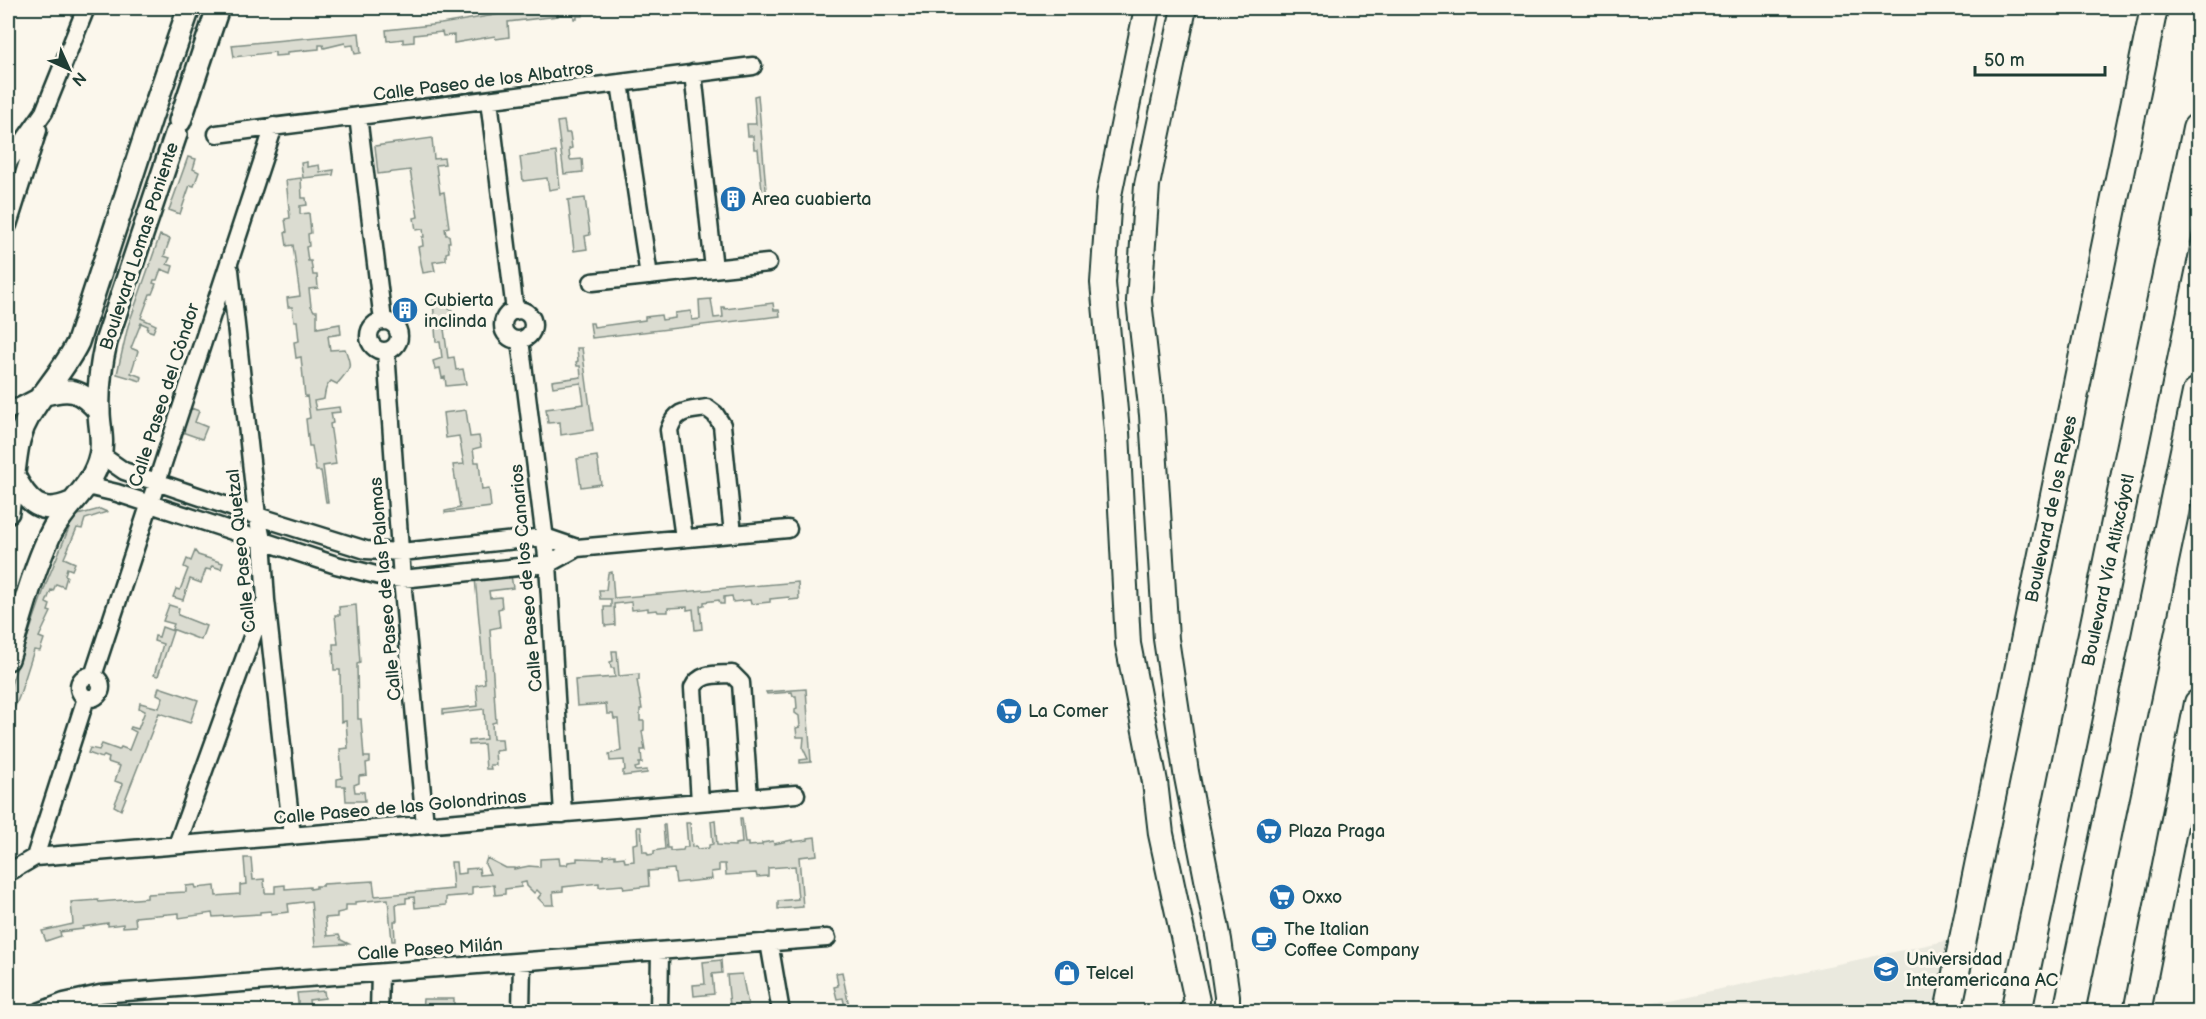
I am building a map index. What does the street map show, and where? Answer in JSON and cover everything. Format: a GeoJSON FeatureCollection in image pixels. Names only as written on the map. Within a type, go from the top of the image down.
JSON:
{"type":"FeatureCollection","features":[{"type":"Feature","properties":{"kind":"highway","name":"Boulevard Vía Atlixcáyotl"},"geometry":{"type":"LineString","coordinates":[[2016,1011],[2199,129]]}},
{"type":"Feature","properties":{"kind":"highway"},"geometry":{"type":"LineString","coordinates":[[2069,1011],[2199,393]]}},
{"type":"Feature","properties":{"kind":"main road"},"geometry":{"type":"LineString","coordinates":[[1147,8],[1109,195],[1103,283],[1117,432],[1128,644],[1155,782],[1161,834],[1194,1006]]}},
{"type":"Feature","properties":{"kind":"main road"},"geometry":{"type":"LineString","coordinates":[[1184,8],[1147,185],[1139,301],[1152,415],[1166,639],[1186,772],[1219,940],[1225,1004]]}},
{"type":"Feature","properties":{"kind":"main road","name":"Boulevard de los Reyes"},"geometry":{"type":"LineString","coordinates":[[1948,1011],[2154,8]]}},
{"type":"Feature","properties":{"kind":"main road"},"geometry":{"type":"LineString","coordinates":[[2137,1011],[2199,703]]}},
{"type":"Feature","properties":{"kind":"street"},"geometry":{"type":"LineString","coordinates":[[8,225],[44,112],[86,8]]}},
{"type":"Feature","properties":{"kind":"street","name":"Boulevard Lomas Poniente"},"geometry":{"type":"LineString","coordinates":[[8,512],[11,471],[20,435],[28,417],[67,362],[78,342],[189,8]]}},
{"type":"Feature","properties":{"kind":"street","name":"Boulevard Lomas Poniente"},"geometry":{"type":"LineString","coordinates":[[8,659],[49,535],[71,503],[87,486],[96,470],[101,454],[102,430],[99,411],[106,342],[218,8]]}},
{"type":"Feature","properties":{"kind":"street","name":"Calle Paseo de los Albatros"},"geometry":{"type":"LineString","coordinates":[[217,134],[753,66]]}},
{"type":"Feature","properties":{"kind":"street"},"geometry":{"type":"LineString","coordinates":[[693,73],[714,269]]}},
{"type":"Feature","properties":{"kind":"street"},"geometry":{"type":"LineString","coordinates":[[620,83],[649,276]]}},
{"type":"Feature","properties":{"kind":"street"},"geometry":{"type":"LineString","coordinates":[[160,92],[180,119]]}},
{"type":"Feature","properties":{"kind":"street","name":"Calle Paseo de los Canarios"},"geometry":{"type":"LineString","coordinates":[[489,100],[515,310],[505,317],[503,328],[509,338],[520,340],[548,564],[563,814]]}},
{"type":"Feature","properties":{"kind":"street"},"geometry":{"type":"LineString","coordinates":[[8,163],[44,112]]}},
{"type":"Feature","properties":{"kind":"street","name":"Calle Paseo de las Palomas"},"geometry":{"type":"LineString","coordinates":[[358,116],[383,321],[373,327],[369,338],[375,347],[386,351],[402,579],[425,825]]}},
{"type":"Feature","properties":{"kind":"street","name":"Calle Paseo del Cóndor"},"geometry":{"type":"LineString","coordinates":[[35,857],[86,698],[95,697],[101,691],[100,682],[93,676],[274,126]]}},
{"type":"Feature","properties":{"kind":"street"},"geometry":{"type":"LineString","coordinates":[[140,152],[166,161]]}},
{"type":"Feature","properties":{"kind":"street","name":"Calle Paseo Quetzal"},"geometry":{"type":"LineString","coordinates":[[229,263],[292,836]]}},
{"type":"Feature","properties":{"kind":"street"},"geometry":{"type":"LineString","coordinates":[[592,282],[768,263]]}},
{"type":"Feature","properties":{"kind":"street"},"geometry":{"type":"LineString","coordinates":[[8,410],[42,395],[63,390],[74,391],[87,398],[99,411]]}},
{"type":"Feature","properties":{"kind":"street"},"geometry":{"type":"LineString","coordinates":[[684,538],[669,430],[672,420],[681,412],[707,408],[715,414],[722,425],[733,534]]}},
{"type":"Feature","properties":{"kind":"street"},"geometry":{"type":"LineString","coordinates":[[101,454],[124,471],[366,550],[401,552],[545,537],[577,548]]}},
{"type":"Feature","properties":{"kind":"street"},"geometry":{"type":"LineString","coordinates":[[11,471],[26,498],[36,504],[48,509],[59,508],[71,503]]}},
{"type":"Feature","properties":{"kind":"street"},"geometry":{"type":"LineString","coordinates":[[87,486],[149,503],[336,565],[402,579],[548,564],[577,548],[788,529]]}},
{"type":"Feature","properties":{"kind":"street"},"geometry":{"type":"LineString","coordinates":[[177,845],[266,600]]}},
{"type":"Feature","properties":{"kind":"street"},"geometry":{"type":"LineString","coordinates":[[700,802],[693,688],[695,682],[702,676],[732,674],[741,683],[749,798]]}},
{"type":"Feature","properties":{"kind":"street","name":"Calle Paseo de las Golondrinas"},"geometry":{"type":"LineString","coordinates":[[11,871],[35,857],[796,794]]}},
{"type":"Feature","properties":{"kind":"street","name":"Calle Paseo Milán"},"geometry":{"type":"LineString","coordinates":[[38,1011],[64,1002],[100,994],[827,938]]}},
{"type":"Feature","properties":{"kind":"street"},"geometry":{"type":"LineString","coordinates":[[769,942],[781,1011]]}},
{"type":"Feature","properties":{"kind":"street"},"geometry":{"type":"LineString","coordinates":[[659,1011],[660,951]]}},
{"type":"Feature","properties":{"kind":"street"},"geometry":{"type":"LineString","coordinates":[[521,1011],[522,962]]}},
{"type":"Feature","properties":{"kind":"street"},"geometry":{"type":"LineString","coordinates":[[379,1011],[380,973]]}},
{"type":"Feature","properties":{"kind":"street"},"geometry":{"type":"LineString","coordinates":[[64,1002],[79,1011]]}},
{"type":"Feature","properties":{"kind":"shaded area"},"geometry":{"type":"Polygon","coordinates":[[[536,8],[611,8],[598,10],[597,13],[583,12],[583,16],[577,16],[577,19],[574,19],[573,12],[558,12],[558,16],[508,22],[509,37],[496,39],[495,36],[454,43],[454,35],[443,36],[442,32],[414,35],[414,42],[403,43],[403,39],[387,41],[386,30],[441,24],[536,8]]]}},
{"type":"Feature","properties":{"kind":"shaded area"},"geometry":{"type":"Polygon","coordinates":[[[359,33],[361,53],[355,54],[353,45],[346,46],[345,43],[324,48],[323,45],[319,45],[319,49],[287,52],[287,55],[275,56],[275,52],[234,57],[232,45],[359,33]]]}},
{"type":"Feature","properties":{"kind":"shaded area"},"geometry":{"type":"Polygon","coordinates":[[[758,95],[767,201],[763,201],[758,149],[754,149],[753,136],[748,136],[747,124],[756,124],[754,96],[758,95]]]}},
{"type":"Feature","properties":{"kind":"shaded area"},"geometry":{"type":"Polygon","coordinates":[[[564,121],[566,133],[570,133],[572,148],[569,149],[570,160],[582,159],[583,172],[564,174],[557,122],[564,121]]]}},
{"type":"Feature","properties":{"kind":"shaded area"},"geometry":{"type":"Polygon","coordinates":[[[432,138],[434,159],[444,158],[445,164],[436,165],[440,193],[444,192],[449,227],[445,228],[450,242],[448,242],[449,252],[446,253],[446,260],[433,262],[435,271],[423,273],[418,247],[423,246],[423,229],[416,230],[414,218],[418,217],[410,170],[378,174],[375,146],[432,138]]]}},
{"type":"Feature","properties":{"kind":"shaded area"},"geometry":{"type":"Polygon","coordinates":[[[556,152],[560,188],[549,190],[547,178],[523,181],[520,157],[556,152]]]}},
{"type":"Feature","properties":{"kind":"shaded area"},"geometry":{"type":"Polygon","coordinates":[[[188,157],[196,159],[193,169],[199,172],[194,186],[190,185],[180,214],[169,210],[188,157]]]}},
{"type":"Feature","properties":{"kind":"shaded area"},"geometry":{"type":"Polygon","coordinates":[[[307,162],[307,167],[319,165],[320,172],[334,170],[333,175],[303,178],[301,163],[307,162]]]}},
{"type":"Feature","properties":{"kind":"shaded area"},"geometry":{"type":"Polygon","coordinates":[[[301,178],[302,198],[306,198],[307,205],[300,206],[300,214],[309,213],[311,233],[308,234],[309,246],[306,247],[313,275],[317,275],[318,288],[309,289],[311,306],[314,311],[317,311],[317,328],[340,324],[341,334],[328,336],[330,350],[345,349],[349,361],[349,368],[337,384],[331,381],[329,383],[324,399],[314,401],[316,410],[339,407],[340,412],[331,413],[333,423],[330,424],[336,464],[323,466],[328,502],[326,502],[321,471],[316,471],[312,446],[309,446],[306,419],[310,418],[307,396],[305,397],[301,357],[296,358],[294,342],[299,341],[297,321],[294,321],[292,307],[288,307],[287,298],[300,296],[293,245],[287,246],[285,233],[287,232],[285,219],[290,218],[286,180],[301,178]]]}},
{"type":"Feature","properties":{"kind":"shaded area"},"geometry":{"type":"Polygon","coordinates":[[[585,198],[590,235],[585,236],[587,249],[574,251],[568,200],[585,198]]]}},
{"type":"Feature","properties":{"kind":"shaded area"},"geometry":{"type":"Polygon","coordinates":[[[160,235],[170,239],[164,256],[170,258],[167,264],[173,266],[171,273],[161,269],[157,280],[154,280],[153,283],[156,284],[141,318],[156,325],[153,332],[147,330],[148,326],[141,323],[131,348],[138,351],[131,373],[142,377],[141,381],[117,374],[128,326],[160,235]]]}},
{"type":"Feature","properties":{"kind":"shaded area"},"geometry":{"type":"Polygon","coordinates":[[[447,297],[449,309],[452,310],[454,327],[444,329],[448,358],[454,357],[456,370],[463,369],[466,384],[446,386],[445,377],[442,378],[440,368],[435,369],[433,361],[442,358],[440,342],[436,342],[433,300],[447,297]]]}},
{"type":"Feature","properties":{"kind":"shaded area"},"geometry":{"type":"Polygon","coordinates":[[[711,299],[714,318],[723,317],[722,307],[725,309],[773,303],[774,310],[779,310],[780,316],[592,338],[590,323],[593,323],[594,327],[645,320],[645,317],[661,315],[662,320],[675,318],[675,313],[691,311],[692,320],[700,319],[699,300],[711,299]]]}},
{"type":"Feature","properties":{"kind":"shaded area"},"geometry":{"type":"Polygon","coordinates":[[[577,348],[582,348],[593,430],[561,435],[560,422],[548,423],[546,409],[584,404],[581,383],[553,387],[552,381],[581,377],[580,366],[577,366],[576,362],[578,361],[577,348]]]}},
{"type":"Feature","properties":{"kind":"shaded area"},"geometry":{"type":"Polygon","coordinates":[[[191,408],[199,411],[195,422],[207,427],[202,439],[182,432],[191,408]]]}},
{"type":"Feature","properties":{"kind":"shaded area"},"geometry":{"type":"Polygon","coordinates":[[[466,410],[470,437],[479,436],[481,447],[473,449],[475,462],[479,462],[482,490],[489,489],[491,507],[445,513],[445,511],[460,508],[453,465],[464,464],[459,436],[446,438],[443,413],[466,410]]]}},
{"type":"Feature","properties":{"kind":"shaded area"},"geometry":{"type":"Polygon","coordinates":[[[597,456],[601,484],[581,487],[577,459],[597,456]]]}},
{"type":"Feature","properties":{"kind":"shaded area"},"geometry":{"type":"Polygon","coordinates":[[[100,509],[107,512],[85,519],[82,529],[77,528],[64,558],[75,563],[72,570],[67,568],[64,587],[56,584],[53,591],[51,590],[46,603],[50,605],[48,611],[51,612],[39,637],[44,639],[40,651],[34,650],[19,697],[14,709],[10,711],[12,715],[8,724],[8,693],[47,581],[74,516],[100,509]]]}},
{"type":"Feature","properties":{"kind":"shaded area"},"geometry":{"type":"Polygon","coordinates":[[[195,551],[198,555],[223,563],[221,569],[212,566],[210,570],[206,569],[201,583],[190,579],[183,600],[173,597],[176,589],[180,590],[188,569],[184,567],[187,559],[191,561],[195,551]]]}},
{"type":"Feature","properties":{"kind":"shaded area"},"geometry":{"type":"Polygon","coordinates":[[[612,572],[614,598],[798,582],[799,599],[790,600],[789,597],[751,604],[750,600],[733,602],[732,596],[724,597],[724,604],[720,604],[719,600],[704,602],[704,605],[700,606],[702,629],[695,630],[693,609],[687,610],[687,607],[668,608],[668,612],[658,612],[657,610],[648,611],[648,608],[632,610],[631,602],[614,604],[615,625],[605,626],[604,607],[611,607],[611,599],[600,599],[599,590],[606,590],[608,573],[612,572]]]}},
{"type":"Feature","properties":{"kind":"shaded area"},"geometry":{"type":"Polygon","coordinates":[[[511,575],[513,588],[489,591],[490,598],[501,597],[502,608],[498,609],[500,627],[490,629],[496,722],[492,723],[493,739],[502,739],[503,750],[495,751],[496,765],[490,765],[491,769],[486,769],[484,744],[469,745],[469,741],[486,739],[484,709],[443,714],[443,710],[478,706],[476,685],[485,683],[475,578],[511,575]]]}},
{"type":"Feature","properties":{"kind":"shaded area"},"geometry":{"type":"Polygon","coordinates":[[[169,605],[179,608],[178,615],[206,626],[201,640],[172,629],[174,624],[163,621],[169,605]]]}},
{"type":"Feature","properties":{"kind":"shaded area"},"geometry":{"type":"Polygon","coordinates":[[[356,605],[360,663],[357,664],[358,719],[361,719],[364,757],[370,757],[370,762],[366,763],[367,775],[359,776],[359,783],[354,785],[355,792],[364,792],[365,801],[346,801],[345,786],[337,786],[337,779],[342,778],[340,749],[348,748],[346,721],[341,722],[340,670],[334,670],[333,644],[338,644],[335,615],[340,615],[339,607],[356,605]]]}},
{"type":"Feature","properties":{"kind":"shaded area"},"geometry":{"type":"Polygon","coordinates":[[[162,627],[173,631],[158,676],[154,675],[163,644],[154,641],[155,636],[159,637],[162,627]]]}},
{"type":"Feature","properties":{"kind":"shaded area"},"geometry":{"type":"Polygon","coordinates":[[[612,651],[617,651],[619,676],[639,674],[639,680],[637,680],[642,709],[640,709],[640,721],[644,721],[642,731],[645,750],[641,750],[642,763],[635,768],[636,771],[647,770],[647,773],[623,776],[624,760],[610,761],[609,754],[621,751],[618,719],[614,719],[613,714],[607,714],[606,704],[577,706],[575,680],[615,677],[614,668],[611,668],[610,662],[613,661],[612,651]]]}},
{"type":"Feature","properties":{"kind":"shaded area"},"geometry":{"type":"Polygon","coordinates":[[[159,687],[198,700],[190,723],[159,713],[121,810],[114,806],[123,784],[115,781],[120,766],[108,762],[109,758],[88,753],[90,748],[99,750],[102,744],[119,750],[121,747],[129,750],[136,732],[130,729],[131,727],[138,729],[145,711],[139,708],[140,703],[159,708],[163,697],[157,694],[159,687]]]}},
{"type":"Feature","properties":{"kind":"shaded area"},"geometry":{"type":"Polygon","coordinates":[[[806,689],[811,762],[800,763],[800,760],[808,759],[803,748],[804,737],[797,737],[796,728],[800,727],[799,716],[795,713],[796,696],[793,696],[792,692],[767,694],[766,692],[806,689]]]}},
{"type":"Feature","properties":{"kind":"shaded area"},"geometry":{"type":"Polygon","coordinates":[[[740,818],[742,818],[745,843],[748,843],[748,846],[773,841],[774,844],[792,840],[792,842],[808,840],[808,838],[815,837],[817,855],[799,857],[803,907],[778,909],[778,901],[798,899],[795,866],[768,868],[768,876],[757,877],[756,873],[726,875],[725,864],[719,864],[719,871],[711,872],[712,879],[676,883],[674,869],[648,871],[649,886],[624,889],[623,885],[599,887],[599,883],[563,887],[563,891],[553,892],[554,905],[545,905],[538,898],[541,894],[537,890],[534,893],[526,882],[521,883],[521,887],[505,889],[505,894],[495,895],[494,885],[472,887],[472,895],[446,897],[446,905],[415,908],[414,897],[406,898],[406,903],[396,904],[395,941],[392,941],[388,899],[355,902],[355,905],[346,905],[346,911],[337,913],[337,917],[325,918],[327,936],[339,935],[341,940],[349,944],[315,946],[311,901],[288,904],[289,912],[271,914],[271,911],[260,912],[260,914],[213,917],[212,913],[179,918],[179,913],[135,917],[136,926],[123,927],[123,924],[108,926],[108,923],[83,927],[83,929],[60,932],[61,936],[46,941],[42,931],[73,924],[71,902],[147,898],[147,894],[186,892],[186,886],[195,885],[196,888],[215,886],[216,896],[240,894],[240,885],[246,884],[244,858],[251,858],[253,880],[264,879],[265,893],[275,893],[275,886],[285,885],[285,889],[310,887],[310,889],[323,886],[323,884],[373,881],[375,896],[453,889],[451,862],[456,862],[457,874],[466,873],[466,869],[479,868],[480,875],[490,874],[485,864],[487,858],[506,868],[514,869],[529,866],[540,867],[540,859],[559,858],[560,865],[567,865],[568,862],[577,861],[577,858],[604,859],[604,856],[615,855],[615,858],[624,857],[625,862],[634,861],[633,844],[638,843],[637,827],[641,827],[643,852],[647,852],[648,855],[665,849],[663,825],[665,825],[667,848],[670,848],[670,851],[683,850],[684,847],[688,847],[686,823],[690,823],[692,847],[709,848],[709,845],[713,844],[711,821],[715,820],[717,845],[735,846],[735,844],[742,843],[740,818]]]}},
{"type":"Feature","properties":{"kind":"shaded area","name":"Universidad Interamericana AC"},"geometry":{"type":"Polygon","coordinates":[[[1964,937],[1949,1011],[1611,1012],[1664,1001],[1964,937]]]}},
{"type":"Feature","properties":{"kind":"shaded area"},"geometry":{"type":"Polygon","coordinates":[[[721,960],[722,973],[712,974],[714,994],[694,996],[693,985],[705,984],[703,962],[721,960]]]}},
{"type":"Feature","properties":{"kind":"shaded area"},"geometry":{"type":"Polygon","coordinates":[[[842,972],[850,1011],[846,1011],[843,998],[837,999],[834,987],[838,986],[836,973],[842,972]]]}},
{"type":"Feature","properties":{"kind":"shaded area"},"geometry":{"type":"Polygon","coordinates":[[[742,974],[748,1005],[730,1006],[727,975],[742,974]]]}},
{"type":"Feature","properties":{"kind":"shaded area"},"geometry":{"type":"Polygon","coordinates":[[[324,991],[325,998],[309,1000],[310,1009],[313,1011],[299,1011],[297,993],[324,991]]]}},
{"type":"Feature","properties":{"kind":"shaded area"},"geometry":{"type":"Polygon","coordinates":[[[423,999],[454,999],[454,1005],[470,1005],[470,1011],[422,1011],[423,999]]]}},
{"type":"Feature","properties":{"kind":"place","name":"Area cuabierta"},"geometry":{"type":"Point","coordinates":[733,199]}},
{"type":"Feature","properties":{"kind":"place","name":"Cubierta inclinda"},"geometry":{"type":"Point","coordinates":[405,310]}},
{"type":"Feature","properties":{"kind":"place","name":"La Comer"},"geometry":{"type":"Point","coordinates":[1009,711]}},
{"type":"Feature","properties":{"kind":"place","name":"Plaza Praga"},"geometry":{"type":"Point","coordinates":[1269,831]}},
{"type":"Feature","properties":{"kind":"place","name":"Oxxo"},"geometry":{"type":"Point","coordinates":[1282,897]}},
{"type":"Feature","properties":{"kind":"place","name":"The Italian Coffee Company"},"geometry":{"type":"Point","coordinates":[1264,939]}},
{"type":"Feature","properties":{"kind":"place","name":"Universidad Interamericana AC"},"geometry":{"type":"Point","coordinates":[1886,969]}},
{"type":"Feature","properties":{"kind":"place","name":"Telcel"},"geometry":{"type":"Point","coordinates":[1067,973]}}]}
